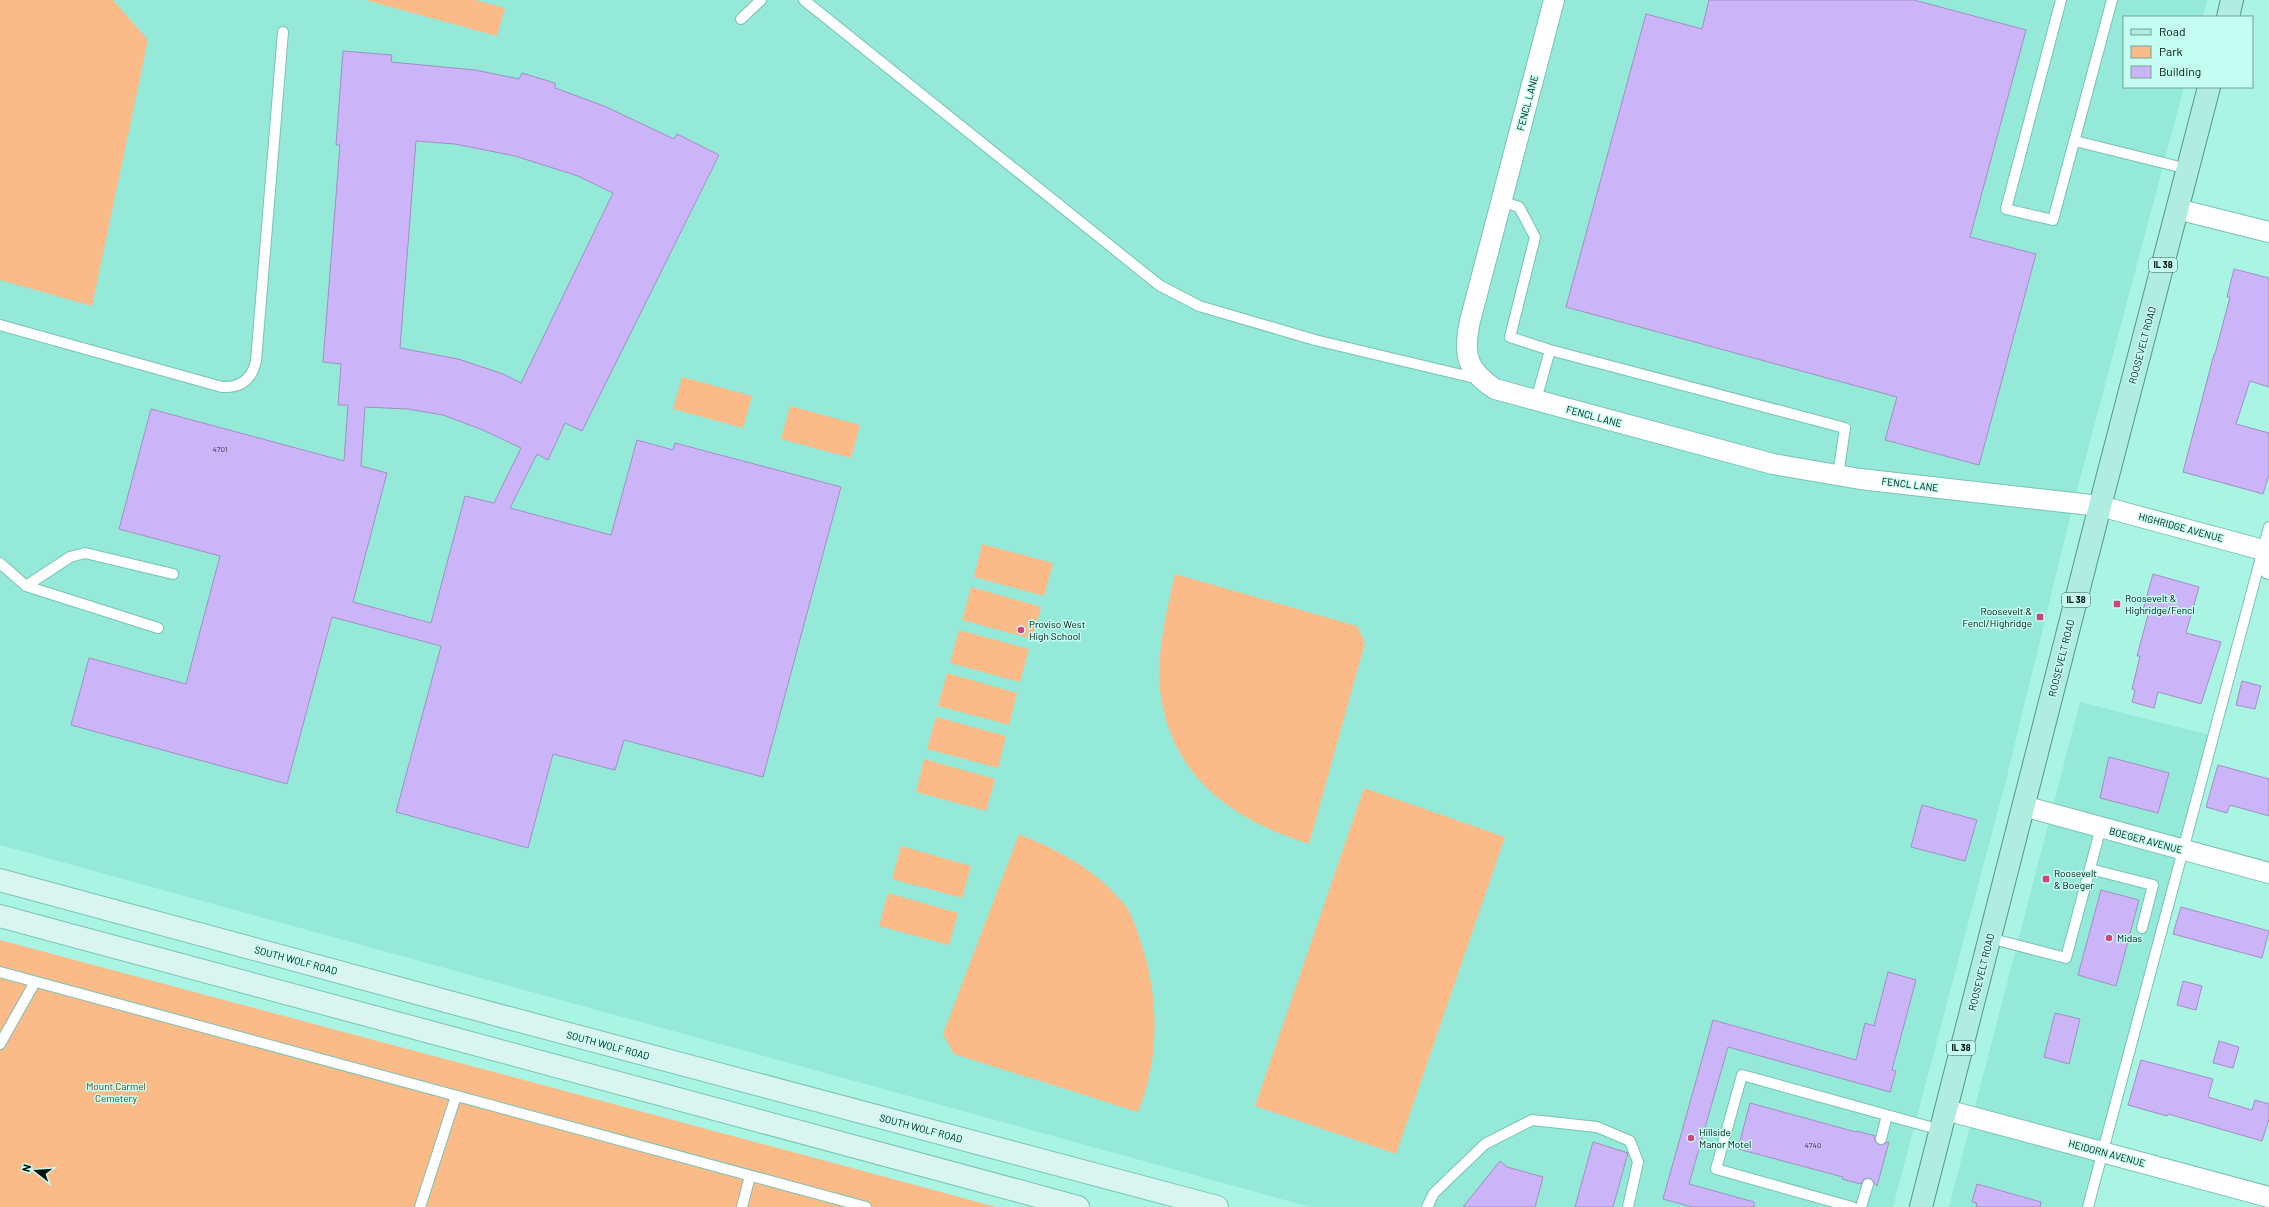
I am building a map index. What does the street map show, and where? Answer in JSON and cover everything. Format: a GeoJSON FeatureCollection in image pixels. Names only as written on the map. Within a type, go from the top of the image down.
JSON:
{"type":"FeatureCollection","features":[{"type":"Feature","properties":{"kind":"main road"},"geometry":{"type":"LineString","coordinates":[[2228,16],[2232,0]]}},
{"type":"Feature","properties":{"kind":"main road","name":"ROOSEVELT ROAD"},"geometry":{"type":"LineString","coordinates":[[1921,1207],[2100,506],[2209,88]]}},
{"type":"Feature","properties":{"kind":"main road","name":"SOUTH WOLF ROAD"},"geometry":{"type":"LineString","coordinates":[[0,880],[471,1008],[1217,1207]]}},
{"type":"Feature","properties":{"kind":"main road"},"geometry":{"type":"LineString","coordinates":[[0,916],[1078,1207]]}},
{"type":"Feature","properties":{"kind":"street","name":"FENCL LANE"},"geometry":{"type":"LineString","coordinates":[[1554,0],[1466,338],[1467,356],[1472,369],[1481,380],[1496,389],[1773,464],[1838,475],[2100,506]]}},
{"type":"Feature","properties":{"kind":"street"},"geometry":{"type":"LineString","coordinates":[[2177,209],[2269,232]]}},
{"type":"Feature","properties":{"kind":"street","name":"HIGHRIDGE AVENUE"},"geometry":{"type":"LineString","coordinates":[[2100,506],[2266,548]]}},
{"type":"Feature","properties":{"kind":"street"},"geometry":{"type":"LineString","coordinates":[[2266,548],[2269,569]]}},
{"type":"Feature","properties":{"kind":"street","name":"BOEGER AVENUE"},"geometry":{"type":"LineString","coordinates":[[2023,806],[2269,873]]}},
{"type":"Feature","properties":{"kind":"street","name":"HEIDORN AVENUE"},"geometry":{"type":"LineString","coordinates":[[1943,1120],[2102,1152],[2269,1197]]}},
{"type":"Feature","properties":{"kind":"lane"},"geometry":{"type":"LineString","coordinates":[[742,19],[761,0]]}},
{"type":"Feature","properties":{"kind":"lane"},"geometry":{"type":"LineString","coordinates":[[804,0],[1159,285],[1199,306],[1315,340],[1481,380]]}},
{"type":"Feature","properties":{"kind":"lane"},"geometry":{"type":"LineString","coordinates":[[2061,0],[2006,209],[2053,220],[2112,0]]}},
{"type":"Feature","properties":{"kind":"lane"},"geometry":{"type":"LineString","coordinates":[[0,325],[222,387],[233,388],[249,378],[256,360],[284,32]]}},
{"type":"Feature","properties":{"kind":"lane"},"geometry":{"type":"LineString","coordinates":[[2075,141],[2188,169]]}},
{"type":"Feature","properties":{"kind":"lane"},"geometry":{"type":"LineString","coordinates":[[1501,201],[1519,207],[1535,237],[1510,336],[1550,350],[1845,428],[1838,475]]}},
{"type":"Feature","properties":{"kind":"lane"},"geometry":{"type":"LineString","coordinates":[[1536,400],[1550,350]]}},
{"type":"Feature","properties":{"kind":"lane"},"geometry":{"type":"LineString","coordinates":[[2088,1207],[2183,850],[2266,548],[2269,527]]}},
{"type":"Feature","properties":{"kind":"lane"},"geometry":{"type":"LineString","coordinates":[[26,586],[70,557],[85,553],[173,574]]}},
{"type":"Feature","properties":{"kind":"lane"},"geometry":{"type":"LineString","coordinates":[[0,563],[26,586],[158,628]]}},
{"type":"Feature","properties":{"kind":"lane"},"geometry":{"type":"LineString","coordinates":[[1990,938],[2066,958],[2101,828]]}},
{"type":"Feature","properties":{"kind":"lane"},"geometry":{"type":"LineString","coordinates":[[2090,869],[2153,885],[2142,928]]}},
{"type":"Feature","properties":{"kind":"lane"},"geometry":{"type":"LineString","coordinates":[[0,972],[866,1207]]}},
{"type":"Feature","properties":{"kind":"lane"},"geometry":{"type":"LineString","coordinates":[[0,1044],[35,982]]}},
{"type":"Feature","properties":{"kind":"lane"},"geometry":{"type":"LineString","coordinates":[[1852,1207],[1716,1169],[1742,1075],[1887,1115],[1943,1120]]}},
{"type":"Feature","properties":{"kind":"lane"},"geometry":{"type":"LineString","coordinates":[[420,1207],[456,1096]]}},
{"type":"Feature","properties":{"kind":"lane"},"geometry":{"type":"LineString","coordinates":[[1880,1139],[1887,1115]]}},
{"type":"Feature","properties":{"kind":"lane"},"geometry":{"type":"LineString","coordinates":[[1427,1207],[1434,1193],[1485,1144],[1532,1120],[1597,1127],[1630,1141],[1638,1162],[1628,1207]]}},
{"type":"Feature","properties":{"kind":"lane"},"geometry":{"type":"LineString","coordinates":[[742,1207],[750,1176]]}},
{"type":"Feature","properties":{"kind":"lane"},"geometry":{"type":"LineString","coordinates":[[1861,1207],[1868,1184]]}},
{"type":"Feature","properties":{"kind":"shaded area","name":"Proviso West High School"},"geometry":{"type":"Polygon","coordinates":[[[0,0],[2207,0],[2203,16],[2123,16],[2123,88],[2184,88],[2071,513],[2007,776],[1893,1207],[1310,1207],[0,845],[0,0]]]}},
{"type":"Feature","properties":{"kind":"shaded area"},"geometry":{"type":"Polygon","coordinates":[[[2080,702],[2217,737],[2093,1207],[1949,1207],[2080,702]]]}},
{"type":"Feature","properties":{"kind":"green space"},"geometry":{"type":"Polygon","coordinates":[[[0,0],[113,0],[148,40],[92,306],[0,280],[0,0]]]}},
{"type":"Feature","properties":{"kind":"green space"},"geometry":{"type":"Polygon","coordinates":[[[365,0],[475,0],[505,8],[497,36],[365,0]]]}},
{"type":"Feature","properties":{"kind":"green space"},"geometry":{"type":"Polygon","coordinates":[[[682,377],[752,396],[743,428],[673,409],[682,377]]]}},
{"type":"Feature","properties":{"kind":"green space"},"geometry":{"type":"Polygon","coordinates":[[[790,406],[860,425],[851,458],[781,439],[790,406]]]}},
{"type":"Feature","properties":{"kind":"green space"},"geometry":{"type":"Polygon","coordinates":[[[982,544],[1053,563],[1044,596],[974,577],[982,544]]]}},
{"type":"Feature","properties":{"kind":"green space"},"geometry":{"type":"Polygon","coordinates":[[[1175,574],[1357,626],[1365,643],[1309,844],[1283,835],[1235,810],[1214,794],[1196,776],[1181,755],[1170,731],[1162,703],[1159,671],[1162,638],[1175,574]]]}},
{"type":"Feature","properties":{"kind":"green space"},"geometry":{"type":"Polygon","coordinates":[[[971,587],[1041,607],[1032,639],[962,620],[971,587]]]}},
{"type":"Feature","properties":{"kind":"green space"},"geometry":{"type":"Polygon","coordinates":[[[959,630],[1029,649],[1020,682],[950,663],[959,630]]]}},
{"type":"Feature","properties":{"kind":"green space"},"geometry":{"type":"Polygon","coordinates":[[[947,673],[1017,693],[1009,725],[938,706],[947,673]]]}},
{"type":"Feature","properties":{"kind":"green space"},"geometry":{"type":"Polygon","coordinates":[[[936,717],[1006,736],[998,768],[927,749],[936,717]]]}},
{"type":"Feature","properties":{"kind":"green space"},"geometry":{"type":"Polygon","coordinates":[[[924,759],[995,779],[986,811],[916,792],[924,759]]]}},
{"type":"Feature","properties":{"kind":"green space"},"geometry":{"type":"Polygon","coordinates":[[[1364,788],[1505,837],[1396,1154],[1255,1106],[1364,788]]]}},
{"type":"Feature","properties":{"kind":"green space"},"geometry":{"type":"Polygon","coordinates":[[[1019,834],[1063,854],[1089,871],[1124,904],[1133,920],[1146,958],[1151,980],[1155,1024],[1151,1069],[1138,1112],[954,1054],[943,1034],[1019,834]]]}},
{"type":"Feature","properties":{"kind":"green space"},"geometry":{"type":"Polygon","coordinates":[[[901,846],[971,866],[962,898],[892,879],[901,846]]]}},
{"type":"Feature","properties":{"kind":"green space"},"geometry":{"type":"Polygon","coordinates":[[[888,893],[958,913],[949,945],[879,926],[888,893]]]}},
{"type":"Feature","properties":{"kind":"green space","name":"Mount Carmel Cemetery"},"geometry":{"type":"Polygon","coordinates":[[[0,940],[622,1106],[996,1207],[0,1207],[0,940]]]}},
{"type":"Feature","properties":{"kind":"building"},"geometry":{"type":"Polygon","coordinates":[[[1709,0],[1914,0],[2026,30],[1970,237],[2036,254],[1979,465],[1885,440],[1897,397],[1566,307],[1646,14],[1702,29],[1709,0]]]}},
{"type":"Feature","properties":{"kind":"building"},"geometry":{"type":"Polygon","coordinates":[[[343,51],[392,55],[391,62],[475,70],[519,79],[522,73],[555,83],[555,88],[604,106],[674,139],[677,134],[719,155],[582,431],[565,423],[548,460],[537,454],[510,508],[611,535],[637,440],[673,450],[675,443],[841,487],[763,777],[624,740],[615,770],[553,754],[528,848],[396,812],[441,646],[332,617],[287,784],[71,725],[89,658],[186,684],[220,556],[119,529],[151,409],[344,461],[348,405],[338,405],[341,364],[323,362],[340,145],[336,145],[343,51]],[[416,141],[400,348],[458,359],[503,374],[521,383],[613,193],[578,176],[515,156],[455,144],[416,141]],[[365,407],[361,466],[387,473],[353,602],[431,623],[465,496],[494,503],[521,448],[483,430],[443,415],[408,409],[365,407]]]}},
{"type":"Feature","properties":{"kind":"building"},"geometry":{"type":"Polygon","coordinates":[[[2234,269],[2269,278],[2269,387],[2250,381],[2236,424],[2269,433],[2269,475],[2263,494],[2183,472],[2230,297],[2227,297],[2234,269]]]}},
{"type":"Feature","properties":{"kind":"building"},"geometry":{"type":"Polygon","coordinates":[[[2153,574],[2199,587],[2186,633],[2221,642],[2201,704],[2158,692],[2154,708],[2132,702],[2135,690],[2132,689],[2140,656],[2137,656],[2148,615],[2142,613],[2153,574]]]}},
{"type":"Feature","properties":{"kind":"building"},"geometry":{"type":"Polygon","coordinates":[[[2242,681],[2261,686],[2255,709],[2236,705],[2242,681]]]}},
{"type":"Feature","properties":{"kind":"building"},"geometry":{"type":"Polygon","coordinates":[[[2109,757],[2169,773],[2158,813],[2100,798],[2109,757]]]}},
{"type":"Feature","properties":{"kind":"building"},"geometry":{"type":"Polygon","coordinates":[[[2218,765],[2269,779],[2269,816],[2230,805],[2227,813],[2206,807],[2218,765]]]}},
{"type":"Feature","properties":{"kind":"building"},"geometry":{"type":"Polygon","coordinates":[[[1922,805],[1977,820],[1965,861],[1911,847],[1922,805]]]}},
{"type":"Feature","properties":{"kind":"building","name":"Midas"},"geometry":{"type":"Polygon","coordinates":[[[2101,890],[2139,900],[2116,986],[2078,975],[2101,890]]]}},
{"type":"Feature","properties":{"kind":"building"},"geometry":{"type":"Polygon","coordinates":[[[2181,907],[2269,931],[2262,958],[2173,934],[2181,907]]]}},
{"type":"Feature","properties":{"kind":"building","name":"Hillside Manor Motel"},"geometry":{"type":"Polygon","coordinates":[[[1888,972],[1916,980],[1892,1070],[1896,1071],[1890,1092],[1728,1047],[1689,1184],[1754,1202],[1754,1207],[1692,1207],[1663,1199],[1713,1020],[1856,1060],[1865,1023],[1874,1026],[1888,972]]]}},
{"type":"Feature","properties":{"kind":"building"},"geometry":{"type":"Polygon","coordinates":[[[2183,981],[2202,986],[2196,1010],[2177,1005],[2183,981]]]}},
{"type":"Feature","properties":{"kind":"building"},"geometry":{"type":"Polygon","coordinates":[[[2055,1013],[2080,1019],[2069,1064],[2044,1057],[2055,1013]]]}},
{"type":"Feature","properties":{"kind":"building"},"geometry":{"type":"Polygon","coordinates":[[[2219,1041],[2239,1047],[2233,1068],[2213,1063],[2219,1041]]]}},
{"type":"Feature","properties":{"kind":"building"},"geometry":{"type":"Polygon","coordinates":[[[2141,1060],[2213,1079],[2208,1097],[2252,1110],[2255,1100],[2269,1104],[2269,1119],[2262,1141],[2168,1114],[2167,1116],[2128,1105],[2141,1060]]]}},
{"type":"Feature","properties":{"kind":"building","name":"Hillside Manor Motel"},"geometry":{"type":"Polygon","coordinates":[[[1750,1103],[1875,1136],[1875,1141],[1879,1145],[1889,1142],[1877,1186],[1870,1178],[1864,1179],[1861,1184],[1842,1179],[1843,1177],[1738,1149],[1750,1103]]]}},
{"type":"Feature","properties":{"kind":"building"},"geometry":{"type":"Polygon","coordinates":[[[1593,1142],[1628,1153],[1613,1207],[1575,1207],[1593,1142]]]}},
{"type":"Feature","properties":{"kind":"building"},"geometry":{"type":"Polygon","coordinates":[[[1500,1161],[1507,1167],[1543,1177],[1535,1207],[1463,1207],[1500,1161]]]}},
{"type":"Feature","properties":{"kind":"building"},"geometry":{"type":"Polygon","coordinates":[[[1977,1184],[2041,1202],[2040,1207],[1976,1207],[1977,1203],[1972,1202],[1977,1184]]]}},
{"type":"Feature","properties":{"kind":"place","name":"Roosevelt & Highridge/Fencl"},"geometry":{"type":"Point","coordinates":[2117,604]}},
{"type":"Feature","properties":{"kind":"place","name":"Roosevelt & Fencl/Highridge"},"geometry":{"type":"Point","coordinates":[2040,617]}},
{"type":"Feature","properties":{"kind":"place","name":"Proviso West High School"},"geometry":{"type":"Point","coordinates":[1021,630]}},
{"type":"Feature","properties":{"kind":"place","name":"Roosevelt & Boeger"},"geometry":{"type":"Point","coordinates":[2046,879]}},
{"type":"Feature","properties":{"kind":"place","name":"Midas"},"geometry":{"type":"Point","coordinates":[2109,938]}},
{"type":"Feature","properties":{"kind":"place","name":"Hillside Manor Motel"},"geometry":{"type":"Point","coordinates":[1691,1138]}}]}
